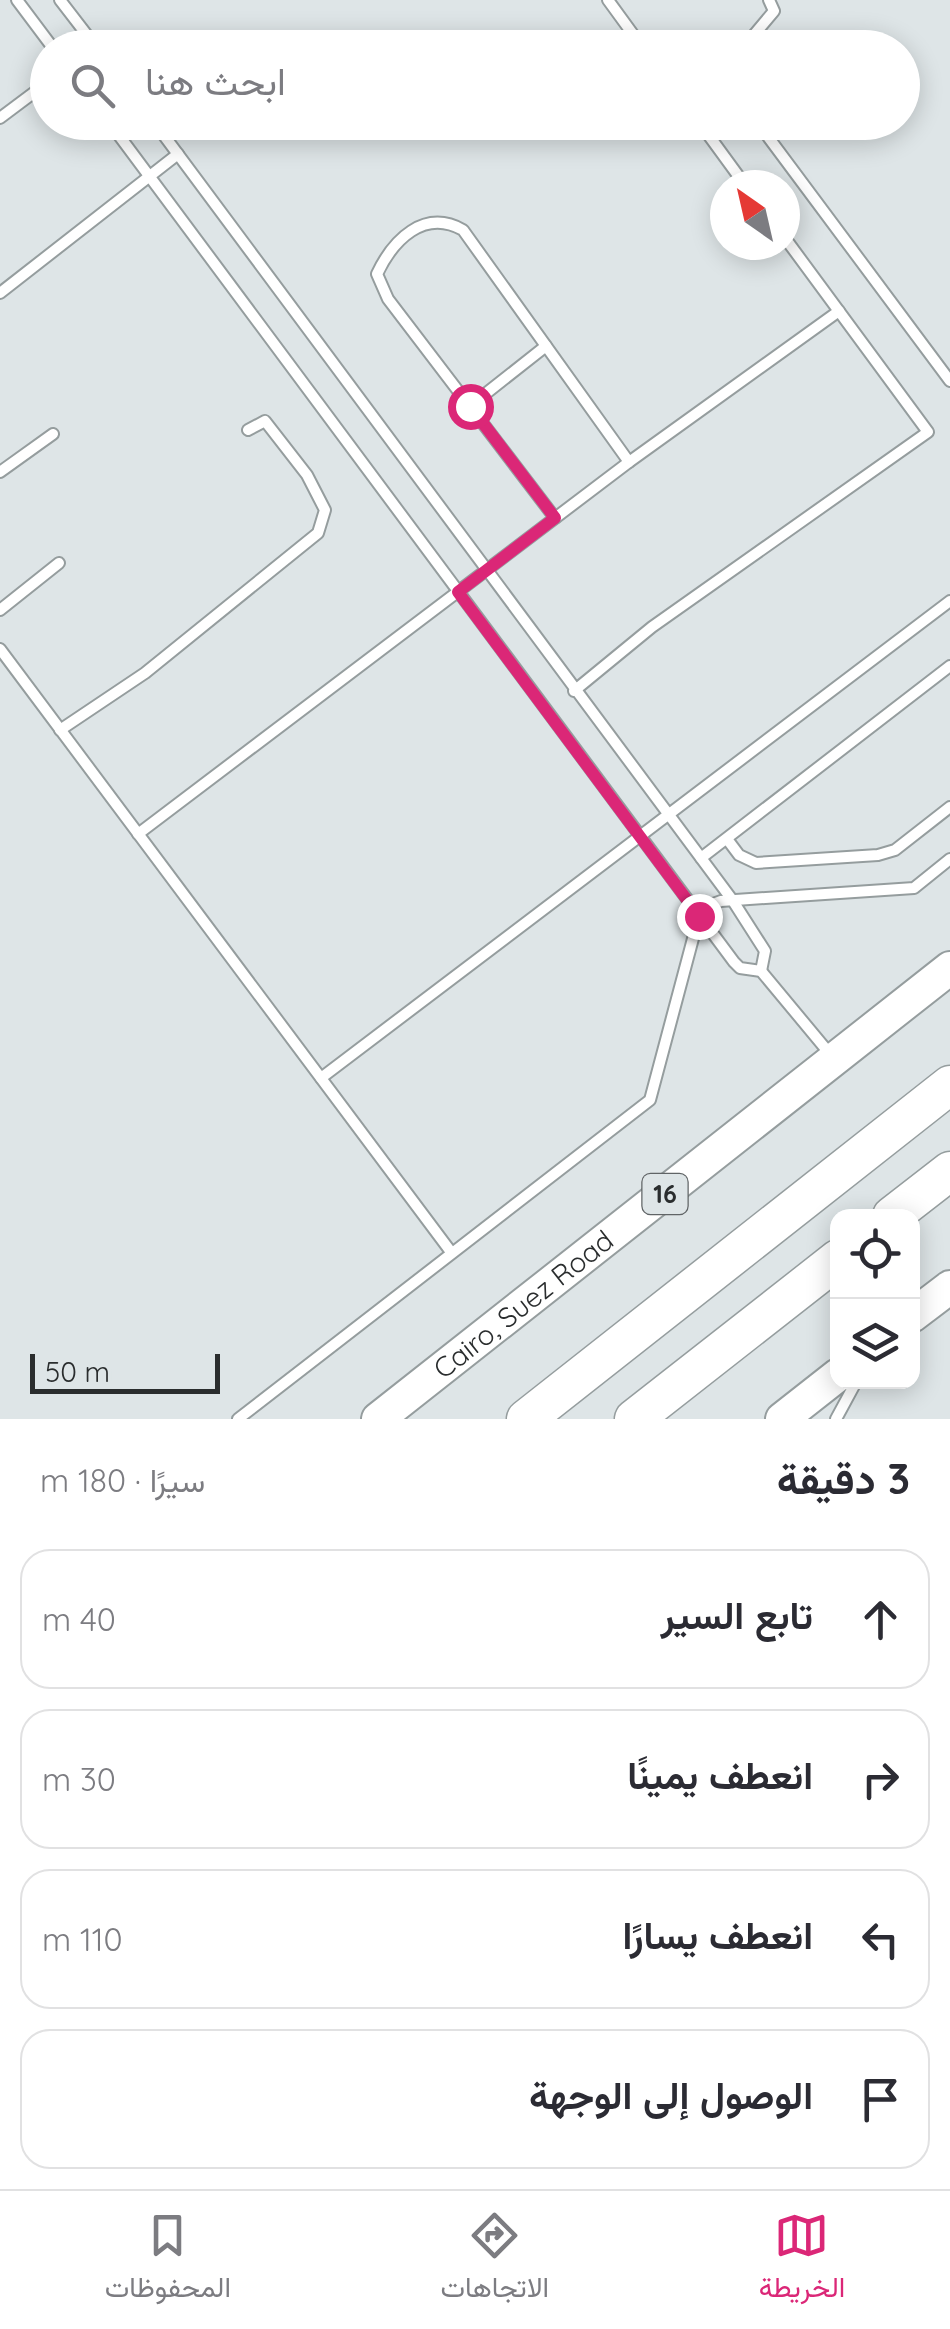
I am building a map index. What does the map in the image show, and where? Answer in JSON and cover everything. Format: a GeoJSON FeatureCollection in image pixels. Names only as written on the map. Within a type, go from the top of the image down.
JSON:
{"type":"FeatureCollection","features":[{"type":"Feature","properties":{"kind":"highway"},"geometry":{"type":"LineString","coordinates":[[526,1419],[950,1085]]}},
{"type":"Feature","properties":{"kind":"highway"},"geometry":{"type":"LineString","coordinates":[[901,1209],[950,1171]]}},
{"type":"Feature","properties":{"kind":"highway"},"geometry":{"type":"LineString","coordinates":[[634,1419],[830,1265]]}},
{"type":"Feature","properties":{"kind":"main road","name":"Cairo, Suez Road"},"geometry":{"type":"LineString","coordinates":[[378,1419],[947,971]]}},
{"type":"Feature","properties":{"kind":"main road"},"geometry":{"type":"LineString","coordinates":[[920,1310],[950,1287]]}},
{"type":"Feature","properties":{"kind":"main road"},"geometry":{"type":"LineString","coordinates":[[782,1419],[830,1381]]}},
{"type":"Feature","properties":{"kind":"lane"},"geometry":{"type":"LineString","coordinates":[[18,0],[40,30]]}},
{"type":"Feature","properties":{"kind":"lane"},"geometry":{"type":"LineString","coordinates":[[60,0],[82,30]]}},
{"type":"Feature","properties":{"kind":"lane"},"geometry":{"type":"LineString","coordinates":[[608,0],[630,30]]}},
{"type":"Feature","properties":{"kind":"lane"},"geometry":{"type":"LineString","coordinates":[[758,30],[774,11],[769,0]]}},
{"type":"Feature","properties":{"kind":"lane"},"geometry":{"type":"LineString","coordinates":[[0,118],[30,96]]}},
{"type":"Feature","properties":{"kind":"lane"},"geometry":{"type":"LineString","coordinates":[[122,140],[699,916],[740,968],[760,971],[836,1060]]}},
{"type":"Feature","properties":{"kind":"lane"},"geometry":{"type":"LineString","coordinates":[[168,140],[574,691],[734,900],[765,951],[760,971]]}},
{"type":"Feature","properties":{"kind":"lane"},"geometry":{"type":"LineString","coordinates":[[712,140],[735,170]]}},
{"type":"Feature","properties":{"kind":"lane"},"geometry":{"type":"LineString","coordinates":[[770,140],[950,381]]}},
{"type":"Feature","properties":{"kind":"lane"},"geometry":{"type":"LineString","coordinates":[[0,294],[178,154]]}},
{"type":"Feature","properties":{"kind":"lane"},"geometry":{"type":"LineString","coordinates":[[555,518],[388,299],[377,274],[401,236],[425,224],[450,222],[463,230],[629,462]]}},
{"type":"Feature","properties":{"kind":"lane"},"geometry":{"type":"LineString","coordinates":[[574,691],[652,628],[928,432],[800,259]]}},
{"type":"Feature","properties":{"kind":"lane"},"geometry":{"type":"LineString","coordinates":[[138,834],[629,462],[839,312]]}},
{"type":"Feature","properties":{"kind":"lane"},"geometry":{"type":"LineString","coordinates":[[470,406],[546,346]]}},
{"type":"Feature","properties":{"kind":"lane"},"geometry":{"type":"LineString","coordinates":[[60,730],[145,673],[318,533],[325,510],[308,475],[265,421],[248,430]]}},
{"type":"Feature","properties":{"kind":"lane"},"geometry":{"type":"LineString","coordinates":[[0,472],[52,434]]}},
{"type":"Feature","properties":{"kind":"lane"},"geometry":{"type":"LineString","coordinates":[[0,610],[59,564]]}},
{"type":"Feature","properties":{"kind":"lane"},"geometry":{"type":"LineString","coordinates":[[321,1078],[950,601]]}},
{"type":"Feature","properties":{"kind":"lane"},"geometry":{"type":"LineString","coordinates":[[0,649],[451,1252]]}},
{"type":"Feature","properties":{"kind":"lane"},"geometry":{"type":"LineString","coordinates":[[701,858],[950,666]]}},
{"type":"Feature","properties":{"kind":"lane"},"geometry":{"type":"LineString","coordinates":[[726,839],[739,855],[756,862],[878,855],[896,850],[950,807]]}},
{"type":"Feature","properties":{"kind":"lane"},"geometry":{"type":"LineString","coordinates":[[238,1419],[650,1100],[699,916],[712,903],[914,888],[950,860]]}},
{"type":"Feature","properties":{"kind":"lane"},"geometry":{"type":"LineString","coordinates":[[836,1419],[852,1389]]}},
{"type":"Feature","properties":{"kind":"route"},"geometry":{"type":"LineString","coordinates":[[470,406],[555,518],[458,592],[699,916]]}}]}
